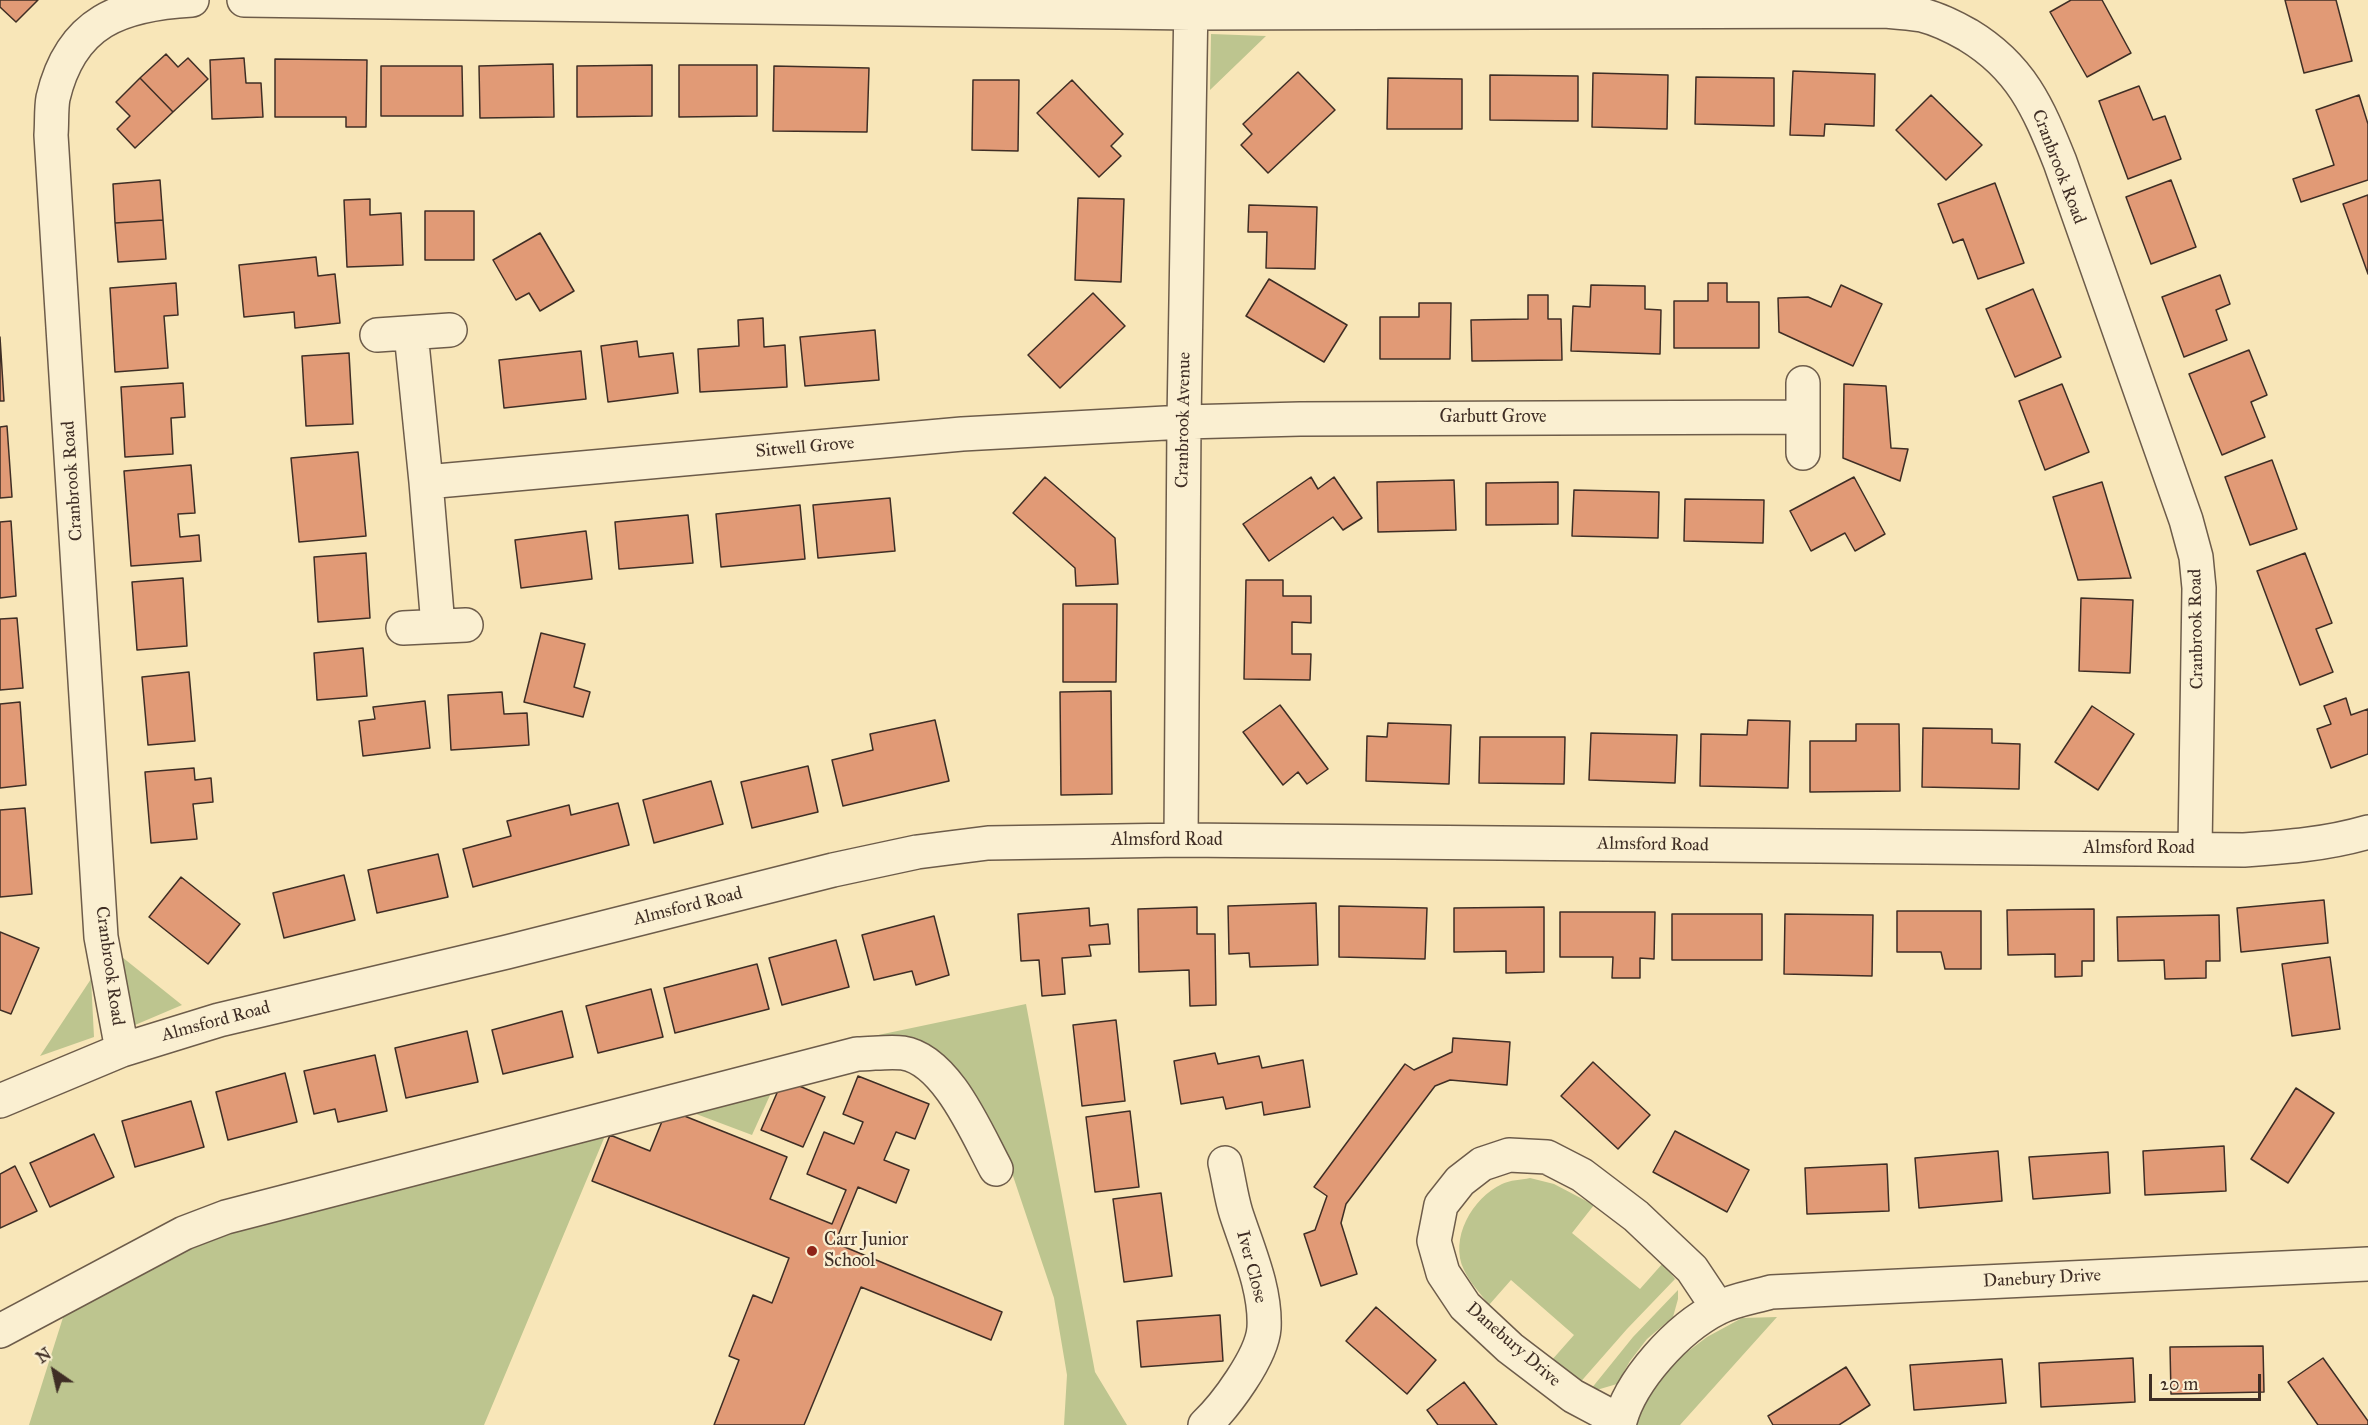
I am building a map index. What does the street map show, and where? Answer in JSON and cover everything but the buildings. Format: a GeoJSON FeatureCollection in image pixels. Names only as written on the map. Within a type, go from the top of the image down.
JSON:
{"type":"FeatureCollection","features":[{"type":"Feature","properties":{"kind":"street","name":"Cranbrook Road"},"geometry":{"type":"LineString","coordinates":[[122,1050],[101,937],[51,135],[53,100],[63,69],[80,40],[105,19],[131,8],[161,2],[192,0]]}},
{"type":"Feature","properties":{"kind":"street","name":"Cranbrook Road"},"geometry":{"type":"LineString","coordinates":[[244,0],[1885,11],[1924,16],[1955,28],[1990,49],[2019,79],[2040,113],[2056,152],[2186,520],[2196,557],[2199,588],[2195,849]]}},
{"type":"Feature","properties":{"kind":"street","name":"Cranbrook Avenue"},"geometry":{"type":"LineString","coordinates":[[1181,840],[1184,422],[1191,7]]}},
{"type":"Feature","properties":{"kind":"street"},"geometry":{"type":"LineString","coordinates":[[377,335],[450,330]]}},
{"type":"Feature","properties":{"kind":"street"},"geometry":{"type":"LineString","coordinates":[[403,628],[452,626],[426,482],[411,333]]}},
{"type":"Feature","properties":{"kind":"street"},"geometry":{"type":"LineString","coordinates":[[1803,383],[1803,453]]}},
{"type":"Feature","properties":{"kind":"street","name":"Garbutt Grove"},"geometry":{"type":"LineString","coordinates":[[1184,422],[1312,419],[1803,417]]}},
{"type":"Feature","properties":{"kind":"street","name":"Sitwell Grove"},"geometry":{"type":"LineString","coordinates":[[426,482],[962,434],[1184,422]]}},
{"type":"Feature","properties":{"kind":"street","name":"Almsford Road"},"geometry":{"type":"LineString","coordinates":[[0,1101],[122,1050],[183,1030],[262,1009],[507,952],[834,870],[917,852],[988,843],[1181,840],[2244,850],[2295,847],[2340,840],[2368,832]]}},
{"type":"Feature","properties":{"kind":"street"},"geometry":{"type":"LineString","coordinates":[[0,1331],[184,1233],[225,1217],[857,1054],[905,1053],[931,1066],[955,1093],[996,1169]]}},
{"type":"Feature","properties":{"kind":"street","name":"Danebury Drive"},"geometry":{"type":"LineString","coordinates":[[1718,1308],[1692,1269],[1636,1216],[1582,1175],[1547,1157],[1509,1155],[1482,1164],[1460,1181],[1441,1205],[1434,1241],[1443,1273],[1465,1306],[1537,1369],[1573,1396],[1619,1423],[1640,1378],[1674,1339],[1718,1308],[1771,1292],[2368,1264]]}},
{"type":"Feature","properties":{"kind":"street","name":"Iver Close"},"geometry":{"type":"LineString","coordinates":[[1204,1425],[1217,1413],[1251,1365],[1264,1330],[1261,1293],[1235,1210],[1225,1163]]}},
{"type":"Feature","properties":{"kind":"green space"},"geometry":{"type":"Polygon","coordinates":[[[1211,34],[1266,36],[1210,90],[1211,34]]]}},
{"type":"Feature","properties":{"kind":"green space"},"geometry":{"type":"Polygon","coordinates":[[[122,957],[182,1005],[135,1025],[122,957]]]}},
{"type":"Feature","properties":{"kind":"green space"},"geometry":{"type":"Polygon","coordinates":[[[91,979],[94,1037],[40,1056],[91,979]]]}},
{"type":"Feature","properties":{"kind":"green space"},"geometry":{"type":"Polygon","coordinates":[[[1026,1004],[1095,1372],[1127,1425],[1064,1425],[1067,1375],[1054,1298],[1013,1176],[964,1082],[845,1042],[1026,1004]]]}},
{"type":"Feature","properties":{"kind":"green space"},"geometry":{"type":"Polygon","coordinates":[[[776,1082],[752,1135],[683,1109],[776,1082]]]}},
{"type":"Feature","properties":{"kind":"green space"},"geometry":{"type":"Polygon","coordinates":[[[610,1124],[484,1425],[29,1425],[66,1308],[216,1230],[610,1124]]]}},
{"type":"Feature","properties":{"kind":"green space"},"geometry":{"type":"Polygon","coordinates":[[[1530,1178],[1554,1184],[1594,1205],[1572,1233],[1640,1289],[1663,1263],[1675,1279],[1577,1386],[1551,1361],[1574,1335],[1511,1280],[1489,1305],[1466,1275],[1460,1258],[1459,1245],[1466,1221],[1481,1199],[1502,1184],[1530,1178]]]}},
{"type":"Feature","properties":{"kind":"green space"},"geometry":{"type":"Polygon","coordinates":[[[1678,1290],[1673,1317],[1647,1339],[1630,1361],[1617,1384],[1591,1389],[1633,1337],[1678,1290]]]}},
{"type":"Feature","properties":{"kind":"green space"},"geometry":{"type":"Polygon","coordinates":[[[1777,1317],[1680,1425],[1634,1425],[1652,1389],[1674,1362],[1707,1337],[1742,1318],[1777,1317]]]}},
{"type":"Feature","properties":{"kind":"place","name":"Carr Junior School"},"geometry":{"type":"Point","coordinates":[812,1251]}}]}
